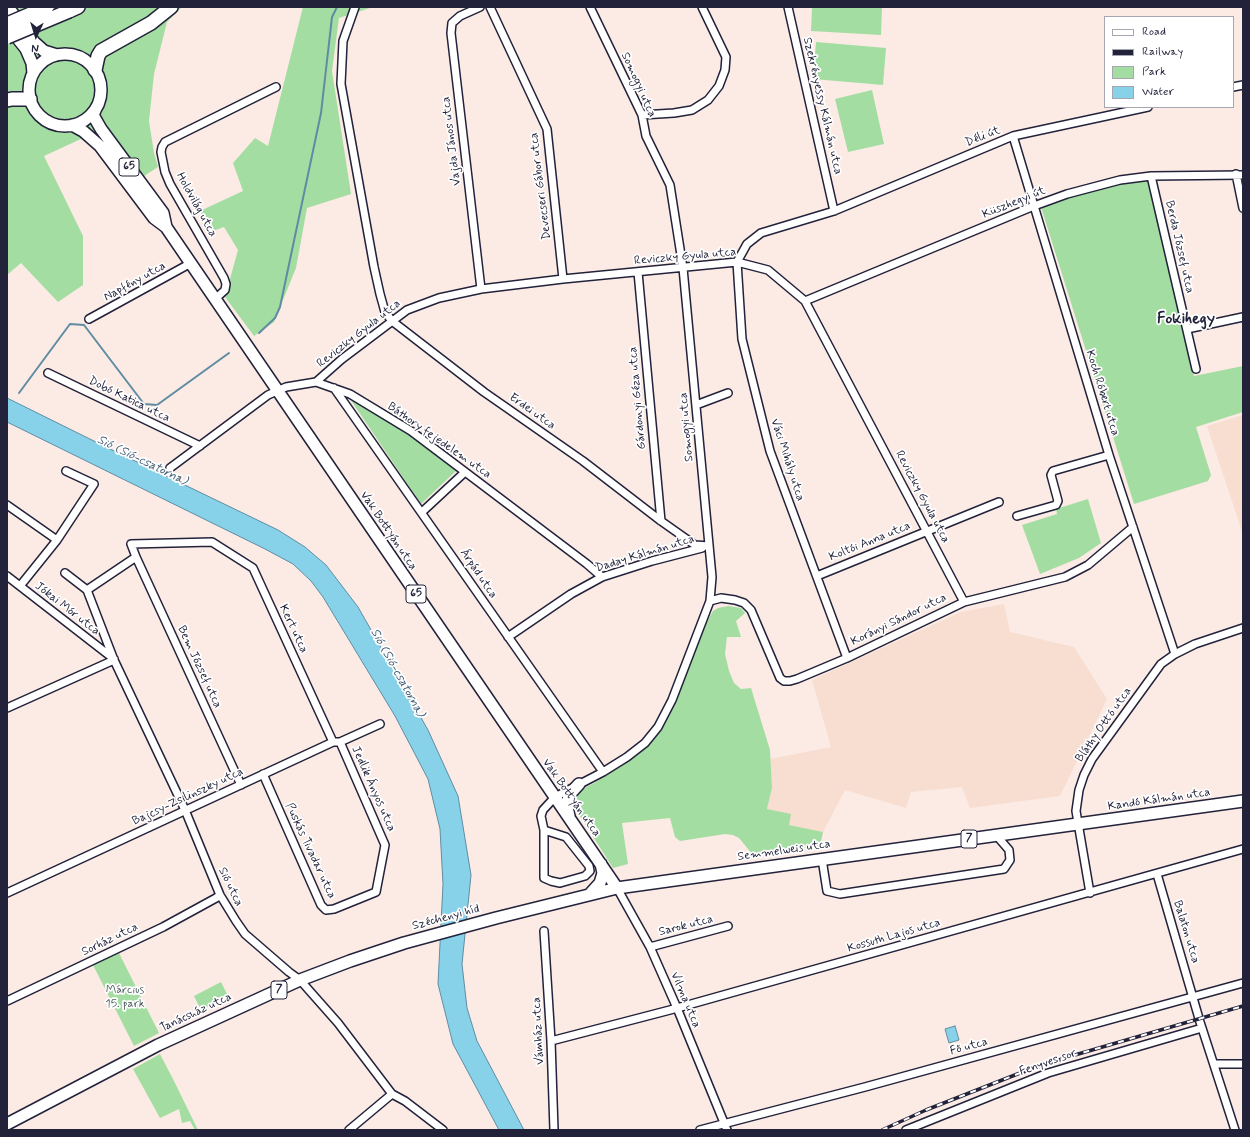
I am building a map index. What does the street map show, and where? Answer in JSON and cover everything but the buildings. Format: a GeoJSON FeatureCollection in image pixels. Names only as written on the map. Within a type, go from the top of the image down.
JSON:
{"type":"FeatureCollection","features":[{"type":"Feature","properties":{"kind":"highway"},"geometry":{"type":"LineString","coordinates":[[7,24],[46,7]]}},
{"type":"Feature","properties":{"kind":"highway"},"geometry":{"type":"LineString","coordinates":[[95,70],[98,56],[101,51],[151,23],[170,7]]}},
{"type":"Feature","properties":{"kind":"highway"},"geometry":{"type":"LineString","coordinates":[[7,37],[73,9]]}},
{"type":"Feature","properties":{"kind":"highway"},"geometry":{"type":"LineString","coordinates":[[7,100],[12,98],[30,99]]}},
{"type":"Feature","properties":{"kind":"main road"},"geometry":{"type":"LineString","coordinates":[[8,7],[34,42],[44,51],[57,55]]}},
{"type":"Feature","properties":{"kind":"main road"},"geometry":{"type":"LineString","coordinates":[[7,24],[26,49],[32,63],[33,73]]}},
{"type":"Feature","properties":{"kind":"main road"},"geometry":{"type":"LineString","coordinates":[[30,99],[29,86],[33,73],[41,63],[57,55],[68,54],[78,57],[87,62],[95,70]]}},
{"type":"Feature","properties":{"kind":"main road","name":"65"},"geometry":{"type":"LineString","coordinates":[[95,70],[101,89],[100,99],[96,108]]}},
{"type":"Feature","properties":{"kind":"main road","name":"65"},"geometry":{"type":"LineString","coordinates":[[30,99],[35,110],[43,119],[54,124],[66,126],[72,125]]}},
{"type":"Feature","properties":{"kind":"main road"},"geometry":{"type":"LineString","coordinates":[[72,125],[82,122],[90,116],[96,108]]}},
{"type":"Feature","properties":{"kind":"main road","name":"Vak Bottyán utca"},"geometry":{"type":"LineString","coordinates":[[96,108],[93,114],[101,129],[163,213],[166,227]]}},
{"type":"Feature","properties":{"kind":"main road","name":"Vak Bottyán utca"},"geometry":{"type":"LineString","coordinates":[[72,125],[83,131],[100,146],[154,218],[166,227],[617,888]]}},
{"type":"Feature","properties":{"kind":"main road"},"geometry":{"type":"LineString","coordinates":[[570,818],[567,807],[569,795],[579,784]]}},
{"type":"Feature","properties":{"kind":"main road","name":"Kandó Kálmán utca"},"geometry":{"type":"LineString","coordinates":[[1078,824],[1243,801]]}},
{"type":"Feature","properties":{"kind":"main road","name":"Semmelweis utca"},"geometry":{"type":"LineString","coordinates":[[496,918],[617,888],[1078,824]]}},
{"type":"Feature","properties":{"kind":"main road"},"geometry":{"type":"LineString","coordinates":[[589,894],[600,883],[603,873],[601,863]]}},
{"type":"Feature","properties":{"kind":"main road","name":"Széchenyi híd"},"geometry":{"type":"LineString","coordinates":[[404,943],[496,918]]}},
{"type":"Feature","properties":{"kind":"main road","name":"Tanácsház utca"},"geometry":{"type":"LineString","coordinates":[[7,1125],[158,1045],[300,980],[404,943]]}},
{"type":"Feature","properties":{"kind":"street","name":"Erdei utca"},"geometry":{"type":"LineString","coordinates":[[355,7],[343,41],[341,84],[374,267],[385,312],[392,321],[484,392],[583,460],[661,521],[695,545],[709,546]]}},
{"type":"Feature","properties":{"kind":"street","name":"Vajda János utca"},"geometry":{"type":"LineString","coordinates":[[480,7],[460,16],[452,23],[450,33],[481,289]]}},
{"type":"Feature","properties":{"kind":"street","name":"Devecseri Gábor utca"},"geometry":{"type":"LineString","coordinates":[[490,7],[547,129],[563,279]]}},
{"type":"Feature","properties":{"kind":"street","name":"Somogyi utca"},"geometry":{"type":"LineString","coordinates":[[555,797],[603,772],[627,757],[645,742],[658,728],[672,700],[710,601],[712,577],[683,268],[670,185],[646,136],[642,115],[590,7]]}},
{"type":"Feature","properties":{"kind":"street"},"geometry":{"type":"LineString","coordinates":[[642,115],[692,110],[708,100],[719,86],[725,70],[726,57],[702,7]]}},
{"type":"Feature","properties":{"kind":"street","name":"Szekrényessy Kálmán utca"},"geometry":{"type":"LineString","coordinates":[[788,7],[834,211]]}},
{"type":"Feature","properties":{"kind":"street","name":"Holdvilág utca"},"geometry":{"type":"LineString","coordinates":[[215,299],[225,290],[226,284],[224,278],[170,184],[165,172],[161,152],[162,147],[165,142],[276,87]]}},
{"type":"Feature","properties":{"kind":"street","name":"Déli út"},"geometry":{"type":"LineString","coordinates":[[737,262],[747,244],[761,233],[834,211],[1013,136],[1143,108]]}},
{"type":"Feature","properties":{"kind":"street","name":"Koch Róbert utca"},"geometry":{"type":"LineString","coordinates":[[1013,136],[1109,455],[1175,654]]}},
{"type":"Feature","properties":{"kind":"street"},"geometry":{"type":"LineString","coordinates":[[1240,175],[1243,208]]}},
{"type":"Feature","properties":{"kind":"street","name":"Küszhegyi út"},"geometry":{"type":"LineString","coordinates":[[805,301],[1034,206],[1091,187],[1120,180],[1151,176],[1240,175]]}},
{"type":"Feature","properties":{"kind":"street","name":"Berda József utca"},"geometry":{"type":"LineString","coordinates":[[1151,176],[1196,369]]}},
{"type":"Feature","properties":{"kind":"street","name":"Reviczky Gyula utca"},"geometry":{"type":"LineString","coordinates":[[316,382],[342,359],[407,310],[439,298],[481,289],[563,279],[737,262],[768,270],[805,301],[964,602]]}},
{"type":"Feature","properties":{"kind":"street","name":"Váci Mihály utca"},"geometry":{"type":"LineString","coordinates":[[737,262],[742,339],[770,450],[847,658]]}},
{"type":"Feature","properties":{"kind":"street","name":"Napfény utca"},"geometry":{"type":"LineString","coordinates":[[89,319],[191,263]]}},
{"type":"Feature","properties":{"kind":"street","name":"Gárdonyi Géza utca"},"geometry":{"type":"LineString","coordinates":[[638,272],[661,521]]}},
{"type":"Feature","properties":{"kind":"street"},"geometry":{"type":"LineString","coordinates":[[1187,329],[1243,317]]}},
{"type":"Feature","properties":{"kind":"street","name":"Dobó Katica utca"},"geometry":{"type":"LineString","coordinates":[[48,373],[200,446]]}},
{"type":"Feature","properties":{"kind":"street","name":"Báthory fejedelem utca"},"geometry":{"type":"LineString","coordinates":[[170,468],[268,395],[286,387],[316,382],[350,394],[411,431],[587,564],[602,577]]}},
{"type":"Feature","properties":{"kind":"street","name":"Árpád utca"},"geometry":{"type":"LineString","coordinates":[[334,388],[603,772]]}},
{"type":"Feature","properties":{"kind":"street"},"geometry":{"type":"LineString","coordinates":[[696,405],[728,393]]}},
{"type":"Feature","properties":{"kind":"street"},"geometry":{"type":"LineString","coordinates":[[1017,516],[1056,505],[1058,502],[1051,475],[1053,471],[1109,455]]}},
{"type":"Feature","properties":{"kind":"street"},"geometry":{"type":"LineString","coordinates":[[20,586],[57,540],[94,484],[66,471]]}},
{"type":"Feature","properties":{"kind":"street"},"geometry":{"type":"LineString","coordinates":[[422,512],[465,472]]}},
{"type":"Feature","properties":{"kind":"street","name":"Koltói Anna utca"},"geometry":{"type":"LineString","coordinates":[[817,576],[998,502]]}},
{"type":"Feature","properties":{"kind":"street"},"geometry":{"type":"LineString","coordinates":[[7,505],[57,540]]}},
{"type":"Feature","properties":{"kind":"street","name":"Korányi Sándor utca"},"geometry":{"type":"LineString","coordinates":[[710,601],[721,598],[744,603],[751,610],[780,678],[784,681],[797,679],[847,658],[964,602],[1065,577],[1088,565],[1133,527]]}},
{"type":"Feature","properties":{"kind":"street","name":"Kert utca"},"geometry":{"type":"LineString","coordinates":[[136,557],[131,544],[212,542],[252,568],[336,742]]}},
{"type":"Feature","properties":{"kind":"street","name":"Daday Kálmán utca"},"geometry":{"type":"LineString","coordinates":[[508,637],[571,594],[602,577],[652,561],[709,546]]}},
{"type":"Feature","properties":{"kind":"street"},"geometry":{"type":"LineString","coordinates":[[65,573],[87,590],[136,557]]}},
{"type":"Feature","properties":{"kind":"street","name":"Bem József utca"},"geometry":{"type":"LineString","coordinates":[[136,557],[241,785]]}},
{"type":"Feature","properties":{"kind":"street","name":"Jókai Mór utca"},"geometry":{"type":"LineString","coordinates":[[8,578],[114,660]]}},
{"type":"Feature","properties":{"kind":"street","name":"Sió utca"},"geometry":{"type":"LineString","coordinates":[[87,590],[114,660],[185,810],[220,895],[236,921],[246,934],[300,980],[338,1023],[392,1094],[443,1130]]}},
{"type":"Feature","properties":{"kind":"street","name":"Bláthy Ottó utca"},"geometry":{"type":"LineString","coordinates":[[1090,893],[1076,811],[1079,790],[1092,759],[1161,664],[1175,654],[1195,644],[1243,628]]}},
{"type":"Feature","properties":{"kind":"street"},"geometry":{"type":"LineString","coordinates":[[98,647],[110,649]]}},
{"type":"Feature","properties":{"kind":"street"},"geometry":{"type":"LineString","coordinates":[[7,708],[114,660]]}},
{"type":"Feature","properties":{"kind":"street","name":"Bajcsy-Zsilinszky utca"},"geometry":{"type":"LineString","coordinates":[[7,893],[263,774],[380,724]]}},
{"type":"Feature","properties":{"kind":"street","name":"Jedlik Ányos utca"},"geometry":{"type":"LineString","coordinates":[[336,742],[386,845],[376,892]]}},
{"type":"Feature","properties":{"kind":"street","name":"Puskás Tivadar utca"},"geometry":{"type":"LineString","coordinates":[[263,774],[320,905],[326,910],[334,909],[376,892]]}},
{"type":"Feature","properties":{"kind":"street"},"geometry":{"type":"LineString","coordinates":[[544,830],[566,837],[590,866],[590,871],[585,876],[560,882],[551,881],[544,878],[544,830],[541,816],[543,810],[555,797]]}},
{"type":"Feature","properties":{"kind":"street"},"geometry":{"type":"LineString","coordinates":[[822,859],[827,891],[840,894],[1004,869],[1010,860],[1010,850],[996,835]]}},
{"type":"Feature","properties":{"kind":"street","name":"Kossuth Lajos utca"},"geometry":{"type":"LineString","coordinates":[[551,1042],[1090,893],[1243,849]]}},
{"type":"Feature","properties":{"kind":"street","name":"Balaton utca"},"geometry":{"type":"LineString","coordinates":[[1157,874],[1202,1028],[1235,1130]]}},
{"type":"Feature","properties":{"kind":"street","name":"Vilma utca"},"geometry":{"type":"LineString","coordinates":[[617,888],[650,947],[726,1127]]}},
{"type":"Feature","properties":{"kind":"street","name":"Sorház utca"},"geometry":{"type":"LineString","coordinates":[[7,1001],[163,927],[220,895]]}},
{"type":"Feature","properties":{"kind":"street","name":"Sarok utca"},"geometry":{"type":"LineString","coordinates":[[650,947],[728,926]]}},
{"type":"Feature","properties":{"kind":"street","name":"Vámház utca"},"geometry":{"type":"LineString","coordinates":[[544,931],[551,1042],[554,1130]]}},
{"type":"Feature","properties":{"kind":"street","name":"Fő utca"},"geometry":{"type":"LineString","coordinates":[[700,1130],[726,1127],[865,1087],[1243,983]]}},
{"type":"Feature","properties":{"kind":"street","name":"Fenyves sor"},"geometry":{"type":"LineString","coordinates":[[906,1130],[1048,1073],[1202,1028]]}},
{"type":"Feature","properties":{"kind":"street"},"geometry":{"type":"LineString","coordinates":[[1214,1064],[1243,1064]]}},
{"type":"Feature","properties":{"kind":"street"},"geometry":{"type":"LineString","coordinates":[[349,1130],[392,1094]]}},
{"type":"Feature","properties":{"kind":"street"},"geometry":{"type":"LineString","coordinates":[[7,1125],[11,1130]]}},
{"type":"Feature","properties":{"kind":"shaded area"},"geometry":{"type":"Polygon","coordinates":[[[1243,415],[1243,534],[1207,426],[1243,415]]]}},
{"type":"Feature","properties":{"kind":"shaded area"},"geometry":{"type":"Polygon","coordinates":[[[1004,604],[1010,632],[1074,647],[1107,699],[1060,796],[970,808],[962,787],[911,792],[906,808],[845,790],[823,832],[789,825],[767,809],[772,788],[770,759],[831,747],[812,680],[961,612],[1004,604]]]}},
{"type":"Feature","properties":{"kind":"green space"},"geometry":{"type":"Polygon","coordinates":[[[7,7],[182,7],[167,22],[154,74],[149,121],[154,153],[158,167],[141,178],[107,127],[44,156],[83,236],[83,285],[58,302],[21,263],[7,275],[7,7]]]}},
{"type":"Feature","properties":{"kind":"green space"},"geometry":{"type":"Polygon","coordinates":[[[303,7],[373,7],[339,18],[332,71],[351,194],[307,208],[296,268],[274,322],[254,336],[225,297],[238,250],[224,227],[210,232],[200,211],[243,191],[233,163],[255,138],[268,146],[303,7]]]}},
{"type":"Feature","properties":{"kind":"green space"},"geometry":{"type":"Polygon","coordinates":[[[812,7],[882,7],[881,35],[811,31],[812,7]]]}},
{"type":"Feature","properties":{"kind":"green space"},"geometry":{"type":"Polygon","coordinates":[[[816,42],[886,48],[883,85],[813,79],[816,42]]]}},
{"type":"Feature","properties":{"kind":"green space"},"geometry":{"type":"Polygon","coordinates":[[[872,90],[884,144],[848,152],[835,99],[872,90]]]}},
{"type":"Feature","properties":{"kind":"green space"},"geometry":{"type":"Polygon","coordinates":[[[1150,181],[1194,376],[1243,366],[1243,412],[1196,427],[1211,475],[1208,481],[1134,504],[1041,207],[1090,191],[1122,184],[1150,181]]]}},
{"type":"Feature","properties":{"kind":"green space"},"geometry":{"type":"Polygon","coordinates":[[[348,396],[408,434],[457,470],[421,504],[348,396]]]}},
{"type":"Feature","properties":{"kind":"green space"},"geometry":{"type":"Polygon","coordinates":[[[1088,499],[1101,543],[1079,558],[1040,574],[1022,525],[1057,514],[1056,509],[1088,499]]]}},
{"type":"Feature","properties":{"kind":"green space"},"geometry":{"type":"Polygon","coordinates":[[[728,606],[741,608],[745,613],[736,621],[741,637],[727,637],[725,654],[729,671],[734,683],[741,689],[751,688],[770,750],[772,788],[767,809],[791,814],[789,825],[823,832],[820,846],[753,855],[739,838],[733,835],[725,834],[680,841],[675,837],[670,818],[622,823],[628,864],[613,868],[578,813],[575,805],[578,794],[584,788],[630,760],[645,747],[665,724],[704,627],[713,611],[718,608],[728,606]]]}},
{"type":"Feature","properties":{"kind":"green space","name":"Március 15. park"},"geometry":{"type":"Polygon","coordinates":[[[119,953],[159,1033],[134,1046],[93,965],[119,953]]]}},
{"type":"Feature","properties":{"kind":"green space"},"geometry":{"type":"Polygon","coordinates":[[[221,982],[228,996],[201,1010],[194,996],[221,982]]]}},
{"type":"Feature","properties":{"kind":"green space"},"geometry":{"type":"Polygon","coordinates":[[[160,1054],[198,1130],[195,1130],[190,1121],[182,1123],[179,1109],[160,1118],[133,1069],[160,1054]]]}},
{"type":"Feature","properties":{"kind":"water"},"geometry":{"type":"Polygon","coordinates":[[[7,398],[278,530],[305,547],[326,565],[358,607],[428,730],[458,796],[471,875],[462,964],[467,1008],[477,1041],[524,1130],[499,1130],[453,1044],[438,984],[443,884],[440,829],[428,779],[395,716],[323,597],[311,581],[293,564],[7,422],[7,398]]]}},
{"type":"Feature","properties":{"kind":"water"},"geometry":{"type":"Polygon","coordinates":[[[955,1026],[959,1040],[949,1043],[945,1029],[955,1026]]]}},
{"type":"Feature","properties":{"kind":"waterway"},"geometry":{"type":"LineString","coordinates":[[259,333],[275,318],[280,307],[321,113],[332,17],[337,7]]}},
{"type":"Feature","properties":{"kind":"waterway"},"geometry":{"type":"LineString","coordinates":[[19,393],[70,324],[84,325],[144,404],[157,405],[229,353]]}},
{"type":"Feature","properties":{"kind":"railway"},"geometry":{"type":"LineString","coordinates":[[882,1130],[926,1110],[1020,1073],[1068,1057],[1243,1006]]}},
{"type":"Feature","properties":{"kind":"district","name":"Fokihegy"},"geometry":{"type":"Point","coordinates":[1186,320]}},
{"type":"Feature","properties":{"kind":"water label","name":"Sió (Sió-csatorna)"},"geometry":{"type":"Point","coordinates":[142,461]}},
{"type":"Feature","properties":{"kind":"water label","name":"Sió (Sió-csatorna)"},"geometry":{"type":"Point","coordinates":[397,673]}}]}
